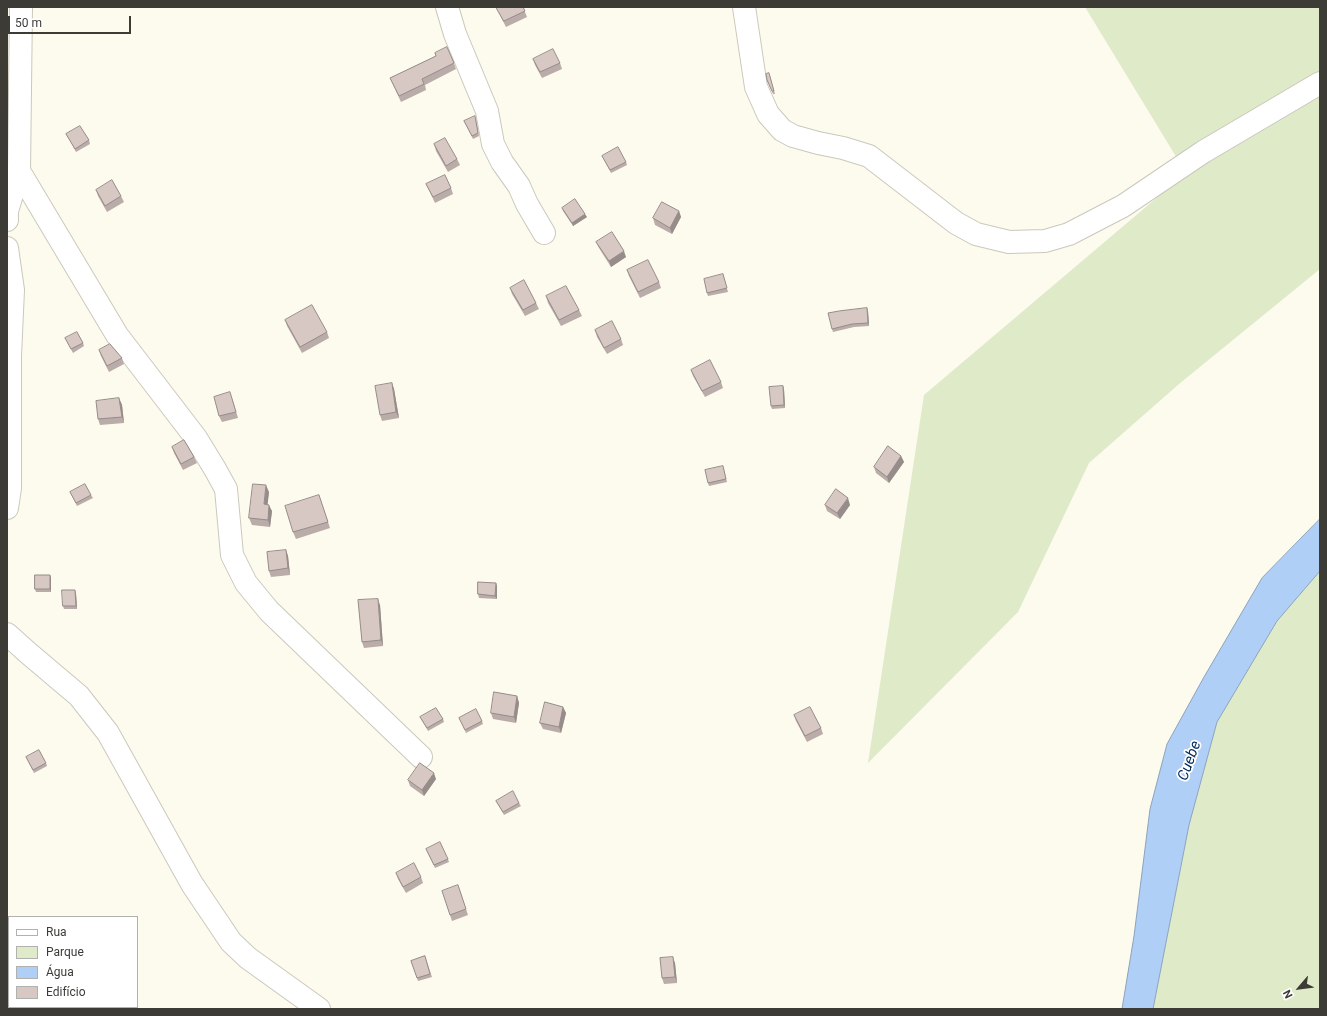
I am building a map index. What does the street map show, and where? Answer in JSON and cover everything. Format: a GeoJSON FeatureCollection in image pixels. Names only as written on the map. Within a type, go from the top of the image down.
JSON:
{"type":"FeatureCollection","features":[{"type":"Feature","properties":{"kind":"street"},"geometry":{"type":"LineString","coordinates":[[7,220],[7,211],[19,171],[14,121],[20,7]]}},
{"type":"Feature","properties":{"kind":"street"},"geometry":{"type":"LineString","coordinates":[[446,7],[455,34],[488,112],[494,144],[502,162],[519,186],[527,204],[544,233]]}},
{"type":"Feature","properties":{"kind":"street"},"geometry":{"type":"LineString","coordinates":[[744,7],[756,87],[768,114],[782,130],[793,136],[869,156],[956,223],[976,234],[1009,242],[1045,241],[1069,234],[1123,206],[1202,152],[1320,83]]}},
{"type":"Feature","properties":{"kind":"street"},"geometry":{"type":"LineString","coordinates":[[19,171],[117,335],[196,438],[215,469],[226,489],[232,555],[246,583],[269,611],[421,758]]}},
{"type":"Feature","properties":{"kind":"street"},"geometry":{"type":"LineString","coordinates":[[7,248],[13,290],[10,356],[10,488],[7,508]]}},
{"type":"Feature","properties":{"kind":"street"},"geometry":{"type":"LineString","coordinates":[[7,634],[79,696],[108,733],[192,884],[231,942],[248,958],[319,1009]]}},
{"type":"Feature","properties":{"kind":"green space"},"geometry":{"type":"Polygon","coordinates":[[[1085,7],[1320,7],[1320,269],[1179,384],[1089,463],[1018,612],[868,763],[924,395],[1186,173],[1085,7]]]}},
{"type":"Feature","properties":{"kind":"green space"},"geometry":{"type":"Polygon","coordinates":[[[1320,571],[1320,1009],[1153,1009],[1189,825],[1217,722],[1277,621],[1320,571]]]}},
{"type":"Feature","properties":{"kind":"water","name":"Cuebe"},"geometry":{"type":"Polygon","coordinates":[[[1320,519],[1320,571],[1277,621],[1217,722],[1189,825],[1153,1009],[1122,1009],[1134,936],[1150,809],[1167,744],[1262,578],[1320,519]]]}},
{"type":"Feature","properties":{"kind":"building"},"geometry":{"type":"Polygon","coordinates":[[[496,7],[523,7],[525,11],[504,21],[496,7]]]}},
{"type":"Feature","properties":{"kind":"building"},"geometry":{"type":"Polygon","coordinates":[[[447,47],[454,63],[422,79],[424,84],[399,96],[390,78],[436,56],[435,53],[447,47]]]}},
{"type":"Feature","properties":{"kind":"building"},"geometry":{"type":"Polygon","coordinates":[[[553,49],[560,63],[540,72],[533,59],[553,49]]]}},
{"type":"Feature","properties":{"kind":"building"},"geometry":{"type":"Polygon","coordinates":[[[769,73],[774,91],[772,91],[767,80],[766,74],[769,73]]]}},
{"type":"Feature","properties":{"kind":"building"},"geometry":{"type":"Polygon","coordinates":[[[475,116],[478,133],[472,136],[464,121],[475,116]]]}},
{"type":"Feature","properties":{"kind":"building"},"geometry":{"type":"Polygon","coordinates":[[[80,126],[89,140],[75,149],[66,134],[80,126]]]}},
{"type":"Feature","properties":{"kind":"building"},"geometry":{"type":"Polygon","coordinates":[[[445,138],[457,159],[446,166],[434,144],[445,138]]]}},
{"type":"Feature","properties":{"kind":"building"},"geometry":{"type":"Polygon","coordinates":[[[618,147],[626,162],[610,170],[602,156],[618,147]]]}},
{"type":"Feature","properties":{"kind":"building"},"geometry":{"type":"Polygon","coordinates":[[[445,175],[451,188],[433,197],[426,184],[445,175]]]}},
{"type":"Feature","properties":{"kind":"building"},"geometry":{"type":"Polygon","coordinates":[[[112,180],[121,196],[105,206],[96,190],[112,180]]]}},
{"type":"Feature","properties":{"kind":"building"},"geometry":{"type":"Polygon","coordinates":[[[575,199],[585,214],[572,223],[562,208],[575,199]]]}},
{"type":"Feature","properties":{"kind":"building"},"geometry":{"type":"Polygon","coordinates":[[[662,202],[679,211],[670,228],[653,218],[662,202]]]}},
{"type":"Feature","properties":{"kind":"building"},"geometry":{"type":"Polygon","coordinates":[[[612,232],[624,251],[609,261],[596,242],[612,232]]]}},
{"type":"Feature","properties":{"kind":"building"},"geometry":{"type":"Polygon","coordinates":[[[648,260],[659,282],[638,292],[627,270],[648,260]]]}},
{"type":"Feature","properties":{"kind":"building"},"geometry":{"type":"Polygon","coordinates":[[[723,274],[727,288],[707,293],[704,279],[723,274]]]}},
{"type":"Feature","properties":{"kind":"building"},"geometry":{"type":"Polygon","coordinates":[[[524,280],[536,303],[523,310],[510,288],[524,280]]]}},
{"type":"Feature","properties":{"kind":"building"},"geometry":{"type":"Polygon","coordinates":[[[566,286],[579,310],[559,320],[546,296],[566,286]]]}},
{"type":"Feature","properties":{"kind":"building"},"geometry":{"type":"Polygon","coordinates":[[[312,305],[327,332],[300,347],[285,320],[312,305]]]}},
{"type":"Feature","properties":{"kind":"building"},"geometry":{"type":"Polygon","coordinates":[[[867,308],[868,323],[852,324],[832,329],[828,313],[867,308]]]}},
{"type":"Feature","properties":{"kind":"building"},"geometry":{"type":"Polygon","coordinates":[[[612,321],[621,339],[604,348],[595,330],[612,321]]]}},
{"type":"Feature","properties":{"kind":"building"},"geometry":{"type":"Polygon","coordinates":[[[77,332],[83,343],[71,349],[65,338],[77,332]]]}},
{"type":"Feature","properties":{"kind":"building"},"geometry":{"type":"Polygon","coordinates":[[[110,344],[122,358],[107,366],[99,350],[110,344]]]}},
{"type":"Feature","properties":{"kind":"building"},"geometry":{"type":"Polygon","coordinates":[[[710,360],[721,382],[702,391],[691,370],[710,360]]]}},
{"type":"Feature","properties":{"kind":"building"},"geometry":{"type":"Polygon","coordinates":[[[392,383],[396,412],[380,415],[375,386],[392,383]]]}},
{"type":"Feature","properties":{"kind":"building"},"geometry":{"type":"Polygon","coordinates":[[[783,386],[784,405],[771,406],[769,387],[783,386]]]}},
{"type":"Feature","properties":{"kind":"building"},"geometry":{"type":"Polygon","coordinates":[[[230,392],[236,412],[219,416],[214,397],[230,392]]]}},
{"type":"Feature","properties":{"kind":"building"},"geometry":{"type":"Polygon","coordinates":[[[119,398],[122,417],[98,419],[96,401],[119,398]]]}},
{"type":"Feature","properties":{"kind":"building"},"geometry":{"type":"Polygon","coordinates":[[[184,440],[194,457],[181,464],[172,447],[184,440]]]}},
{"type":"Feature","properties":{"kind":"building"},"geometry":{"type":"Polygon","coordinates":[[[888,446],[901,456],[887,477],[874,467],[888,446]]]}},
{"type":"Feature","properties":{"kind":"building"},"geometry":{"type":"Polygon","coordinates":[[[723,466],[726,479],[708,483],[705,470],[723,466]]]}},
{"type":"Feature","properties":{"kind":"building"},"geometry":{"type":"Polygon","coordinates":[[[85,484],[91,495],[76,503],[70,492],[85,484]]]}},
{"type":"Feature","properties":{"kind":"building"},"geometry":{"type":"Polygon","coordinates":[[[253,484],[266,485],[264,504],[269,505],[268,520],[249,518],[253,484]]]}},
{"type":"Feature","properties":{"kind":"building"},"geometry":{"type":"Polygon","coordinates":[[[836,489],[848,498],[837,513],[825,505],[836,489]]]}},
{"type":"Feature","properties":{"kind":"building"},"geometry":{"type":"Polygon","coordinates":[[[319,495],[328,522],[293,532],[285,506],[319,495]]]}},
{"type":"Feature","properties":{"kind":"building"},"geometry":{"type":"Polygon","coordinates":[[[286,550],[288,568],[269,571],[267,552],[286,550]]]}},
{"type":"Feature","properties":{"kind":"building"},"geometry":{"type":"Polygon","coordinates":[[[35,575],[50,575],[50,589],[35,589],[35,575]]]}},
{"type":"Feature","properties":{"kind":"building"},"geometry":{"type":"Polygon","coordinates":[[[478,582],[496,583],[495,596],[478,594],[478,582]]]}},
{"type":"Feature","properties":{"kind":"building"},"geometry":{"type":"Polygon","coordinates":[[[62,590],[75,590],[76,606],[63,606],[62,590]]]}},
{"type":"Feature","properties":{"kind":"building"},"geometry":{"type":"Polygon","coordinates":[[[378,599],[381,640],[362,642],[358,600],[378,599]]]}},
{"type":"Feature","properties":{"kind":"building"},"geometry":{"type":"Polygon","coordinates":[[[494,692],[517,696],[514,717],[491,713],[494,692]]]}},
{"type":"Feature","properties":{"kind":"building"},"geometry":{"type":"Polygon","coordinates":[[[545,702],[563,707],[559,727],[540,723],[545,702]]]}},
{"type":"Feature","properties":{"kind":"building"},"geometry":{"type":"Polygon","coordinates":[[[810,707],[821,728],[805,736],[794,715],[810,707]]]}},
{"type":"Feature","properties":{"kind":"building"},"geometry":{"type":"Polygon","coordinates":[[[436,708],[443,719],[427,728],[420,717],[436,708]]]}},
{"type":"Feature","properties":{"kind":"building"},"geometry":{"type":"Polygon","coordinates":[[[476,709],[482,721],[465,730],[459,718],[476,709]]]}},
{"type":"Feature","properties":{"kind":"building"},"geometry":{"type":"Polygon","coordinates":[[[39,750],[46,763],[33,770],[26,757],[39,750]]]}},
{"type":"Feature","properties":{"kind":"building"},"geometry":{"type":"Polygon","coordinates":[[[420,763],[434,773],[422,790],[408,780],[420,763]]]}},
{"type":"Feature","properties":{"kind":"building"},"geometry":{"type":"Polygon","coordinates":[[[513,791],[519,803],[503,812],[496,801],[513,791]]]}},
{"type":"Feature","properties":{"kind":"building"},"geometry":{"type":"Polygon","coordinates":[[[440,842],[448,859],[434,865],[426,849],[440,842]]]}},
{"type":"Feature","properties":{"kind":"building"},"geometry":{"type":"Polygon","coordinates":[[[414,863],[421,877],[403,887],[396,873],[414,863]]]}},
{"type":"Feature","properties":{"kind":"building"},"geometry":{"type":"Polygon","coordinates":[[[458,885],[466,909],[450,915],[442,891],[458,885]]]}},
{"type":"Feature","properties":{"kind":"building"},"geometry":{"type":"Polygon","coordinates":[[[7,948],[8,948],[8,963],[7,948]]]}},
{"type":"Feature","properties":{"kind":"building"},"geometry":{"type":"Polygon","coordinates":[[[425,956],[430,974],[417,978],[411,961],[425,956]]]}},
{"type":"Feature","properties":{"kind":"building"},"geometry":{"type":"Polygon","coordinates":[[[673,957],[675,977],[662,978],[660,958],[673,957]]]}}]}
